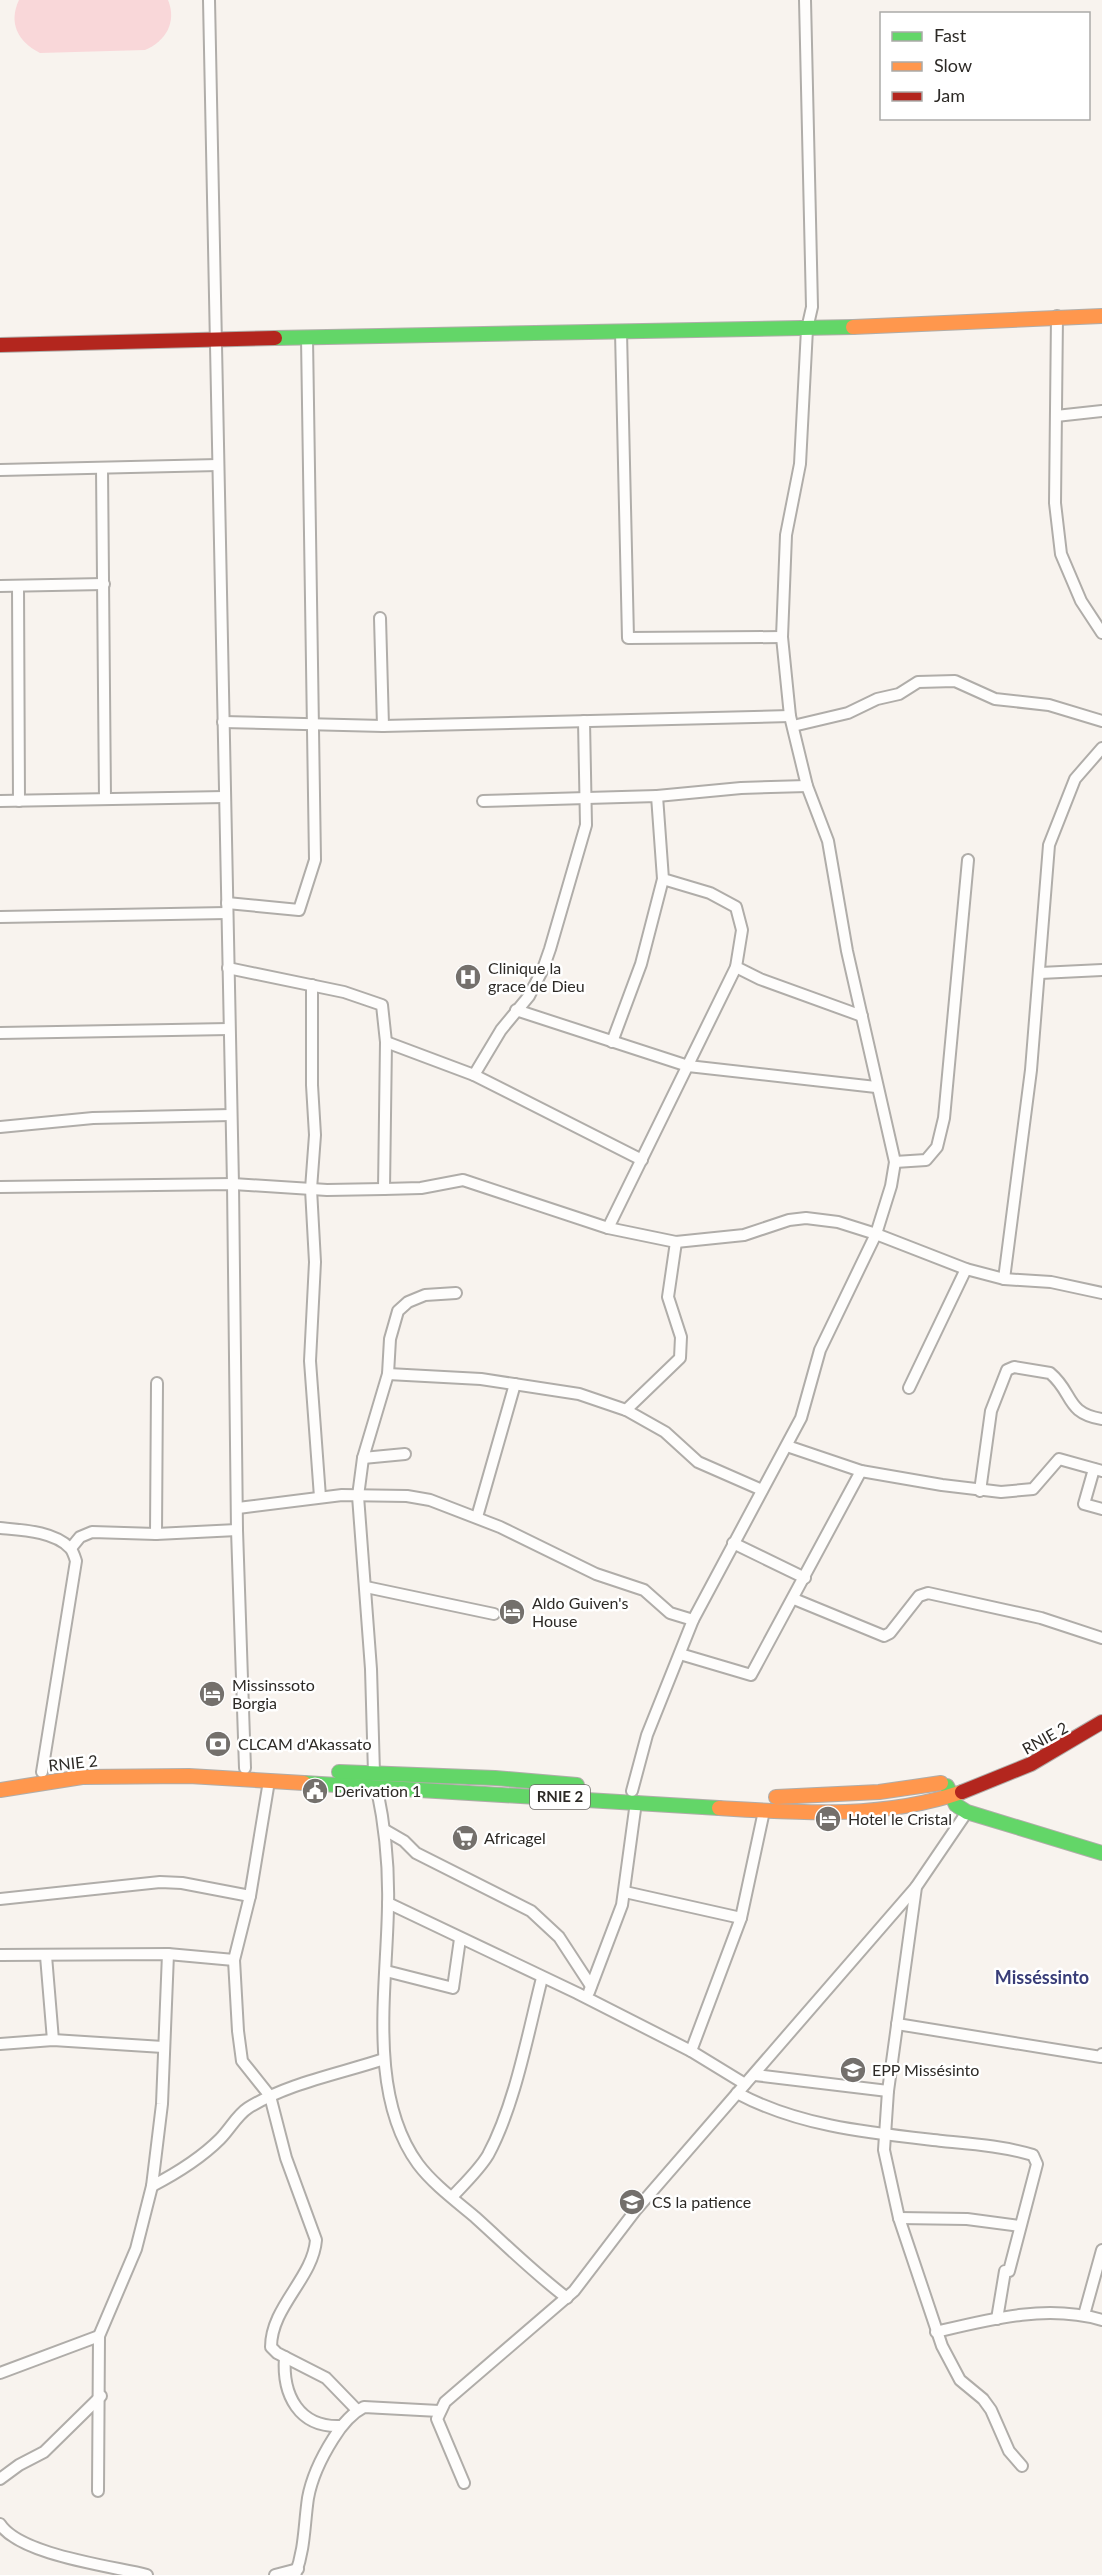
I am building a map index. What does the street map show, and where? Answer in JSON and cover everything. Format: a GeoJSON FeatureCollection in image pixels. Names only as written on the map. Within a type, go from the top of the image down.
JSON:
{"type":"FeatureCollection","features":[{"type":"Feature","properties":{"kind":"main road"},"geometry":{"type":"LineString","coordinates":[[0,345],[807,329],[1058,316],[1102,316]]}},
{"type":"Feature","properties":{"kind":"main road","name":"RNIE 2"},"geometry":{"type":"LineString","coordinates":[[0,1781],[42,1772],[116,1764],[245,1768],[495,1778],[634,1797],[764,1811],[844,1812],[900,1808],[1025,1754],[1102,1710]]}},
{"type":"Feature","properties":{"kind":"main road","name":"RNIE 2"},"geometry":{"type":"LineString","coordinates":[[742,1795],[861,1796],[948,1789],[1021,1770],[1102,1722]]}},
{"type":"Feature","properties":{"kind":"main road","name":"RNIE 2"},"geometry":{"type":"LineString","coordinates":[[0,1790],[48,1782],[122,1775],[269,1780],[377,1788],[634,1797],[673,1791]]}},
{"type":"Feature","properties":{"kind":"main road"},"geometry":{"type":"LineString","coordinates":[[948,1789],[956,1805],[967,1812],[1102,1853]]}},
{"type":"Feature","properties":{"kind":"street"},"geometry":{"type":"LineString","coordinates":[[208,0],[233,1184],[237,1530],[245,1768]]}},
{"type":"Feature","properties":{"kind":"street"},"geometry":{"type":"LineString","coordinates":[[586,1998],[615,1926],[625,1892],[634,1797],[647,1735],[693,1620],[801,1418],[820,1350],[876,1234],[891,1186],[895,1162],[876,1088],[847,951],[828,841],[807,786],[792,721],[782,637],[786,535],[800,464],[807,329],[812,308],[805,0]]}},
{"type":"Feature","properties":{"kind":"street"},"geometry":{"type":"LineString","coordinates":[[1058,316],[1055,503],[1061,554],[1081,601],[1102,633]]}},
{"type":"Feature","properties":{"kind":"street"},"geometry":{"type":"LineString","coordinates":[[621,332],[628,638],[630,640],[782,637]]}},
{"type":"Feature","properties":{"kind":"street"},"geometry":{"type":"LineString","coordinates":[[0,917],[227,908],[296,911],[302,907],[316,853],[307,338]]}},
{"type":"Feature","properties":{"kind":"street"},"geometry":{"type":"LineString","coordinates":[[1056,416],[1102,411]]}},
{"type":"Feature","properties":{"kind":"street"},"geometry":{"type":"LineString","coordinates":[[0,470],[218,465]]}},
{"type":"Feature","properties":{"kind":"street"},"geometry":{"type":"LineString","coordinates":[[102,468],[105,799]]}},
{"type":"Feature","properties":{"kind":"street"},"geometry":{"type":"LineString","coordinates":[[0,586],[104,584]]}},
{"type":"Feature","properties":{"kind":"street"},"geometry":{"type":"LineString","coordinates":[[18,586],[19,801]]}},
{"type":"Feature","properties":{"kind":"street"},"geometry":{"type":"LineString","coordinates":[[380,618],[383,726]]}},
{"type":"Feature","properties":{"kind":"street"},"geometry":{"type":"LineString","coordinates":[[224,722],[383,726],[584,721],[792,721],[848,713],[877,699],[899,694],[918,682],[955,681],[995,699],[1049,705],[1102,721]]}},
{"type":"Feature","properties":{"kind":"street"},"geometry":{"type":"LineString","coordinates":[[474,1075],[516,1010],[529,996],[543,969],[586,825],[584,721]]}},
{"type":"Feature","properties":{"kind":"street"},"geometry":{"type":"LineString","coordinates":[[1004,1279],[1028,1098],[1040,973],[1041,915],[1048,845],[1075,780],[1102,748]]}},
{"type":"Feature","properties":{"kind":"street"},"geometry":{"type":"LineString","coordinates":[[483,801],[657,796],[741,788],[807,786]]}},
{"type":"Feature","properties":{"kind":"street"},"geometry":{"type":"LineString","coordinates":[[612,1042],[638,975],[663,879],[657,796]]}},
{"type":"Feature","properties":{"kind":"street"},"geometry":{"type":"LineString","coordinates":[[0,801],[225,798]]}},
{"type":"Feature","properties":{"kind":"street"},"geometry":{"type":"LineString","coordinates":[[895,1162],[926,1160],[937,1147],[944,1118],[968,860]]}},
{"type":"Feature","properties":{"kind":"street"},"geometry":{"type":"LineString","coordinates":[[608,1228],[736,967],[742,930],[736,907],[701,889],[663,879]]}},
{"type":"Feature","properties":{"kind":"street"},"geometry":{"type":"LineString","coordinates":[[736,967],[760,979],[862,1016]]}},
{"type":"Feature","properties":{"kind":"street"},"geometry":{"type":"LineString","coordinates":[[228,968],[345,992],[382,1005],[386,1042],[384,1189]]}},
{"type":"Feature","properties":{"kind":"street"},"geometry":{"type":"LineString","coordinates":[[1040,973],[1102,970]]}},
{"type":"Feature","properties":{"kind":"street"},"geometry":{"type":"LineString","coordinates":[[312,985],[312,1085],[315,1135],[310,1189],[315,1262],[310,1387],[320,1497]]}},
{"type":"Feature","properties":{"kind":"street"},"geometry":{"type":"LineString","coordinates":[[516,1010],[688,1066],[876,1088]]}},
{"type":"Feature","properties":{"kind":"street"},"geometry":{"type":"LineString","coordinates":[[0,1033],[230,1029]]}},
{"type":"Feature","properties":{"kind":"street"},"geometry":{"type":"LineString","coordinates":[[386,1042],[474,1075],[642,1160]]}},
{"type":"Feature","properties":{"kind":"street"},"geometry":{"type":"LineString","coordinates":[[0,1127],[93,1118],[231,1115]]}},
{"type":"Feature","properties":{"kind":"street"},"geometry":{"type":"LineString","coordinates":[[0,1187],[233,1184],[310,1189],[384,1189],[473,1181],[608,1228],[676,1242],[744,1235],[789,1220],[806,1218],[838,1222],[876,1234],[966,1269],[1004,1279],[1052,1282],[1102,1293]]}},
{"type":"Feature","properties":{"kind":"street"},"geometry":{"type":"LineString","coordinates":[[626,1410],[680,1358],[681,1337],[668,1297],[676,1242]]}},
{"type":"Feature","properties":{"kind":"street"},"geometry":{"type":"LineString","coordinates":[[909,1388],[966,1269]]}},
{"type":"Feature","properties":{"kind":"street"},"geometry":{"type":"LineString","coordinates":[[374,1773],[366,1587],[358,1496],[363,1458],[388,1374],[390,1339],[398,1311],[408,1302],[425,1295],[456,1293]]}},
{"type":"Feature","properties":{"kind":"street"},"geometry":{"type":"LineString","coordinates":[[980,1491],[991,1411],[1007,1370],[1014,1367],[1050,1373],[1078,1412],[1088,1417],[1102,1419]]}},
{"type":"Feature","properties":{"kind":"street"},"geometry":{"type":"LineString","coordinates":[[388,1374],[515,1384],[579,1394],[626,1410],[665,1432],[698,1462],[762,1490]]}},
{"type":"Feature","properties":{"kind":"street"},"geometry":{"type":"LineString","coordinates":[[156,1534],[158,1383]]}},
{"type":"Feature","properties":{"kind":"street"},"geometry":{"type":"LineString","coordinates":[[477,1517],[515,1384]]}},
{"type":"Feature","properties":{"kind":"street"},"geometry":{"type":"LineString","coordinates":[[787,1446],[861,1471],[980,1491],[1033,1489],[1059,1459],[1098,1470],[1084,1504],[1102,1509]]}},
{"type":"Feature","properties":{"kind":"street"},"geometry":{"type":"LineString","coordinates":[[363,1458],[405,1454]]}},
{"type":"Feature","properties":{"kind":"street"},"geometry":{"type":"LineString","coordinates":[[680,1654],[752,1675],[861,1471]]}},
{"type":"Feature","properties":{"kind":"street"},"geometry":{"type":"LineString","coordinates":[[238,1508],[320,1497],[407,1496],[430,1500],[477,1517],[596,1574],[644,1590],[670,1613],[693,1620]]}},
{"type":"Feature","properties":{"kind":"street"},"geometry":{"type":"LineString","coordinates":[[0,1528],[40,1534],[71,1548],[76,1562],[42,1772]]}},
{"type":"Feature","properties":{"kind":"street"},"geometry":{"type":"LineString","coordinates":[[71,1548],[80,1537],[92,1532],[156,1534],[237,1530]]}},
{"type":"Feature","properties":{"kind":"street"},"geometry":{"type":"LineString","coordinates":[[733,1543],[805,1578]]}},
{"type":"Feature","properties":{"kind":"street"},"geometry":{"type":"LineString","coordinates":[[366,1587],[494,1614]]}},
{"type":"Feature","properties":{"kind":"street"},"geometry":{"type":"LineString","coordinates":[[794,1599],[884,1636],[890,1633],[919,1596],[928,1593],[1032,1616],[1102,1638]]}},
{"type":"Feature","properties":{"kind":"street"},"geometry":{"type":"LineString","coordinates":[[269,1780],[250,1896],[234,1960],[242,2061],[270,2096],[286,2158],[316,2240],[315,2252],[284,2308],[271,2340],[271,2347],[285,2357],[326,2378],[357,2410]]}},
{"type":"Feature","properties":{"kind":"street"},"geometry":{"type":"LineString","coordinates":[[377,1788],[385,1830],[388,1904],[384,2059],[397,2119],[406,2144],[419,2165],[452,2197],[529,2268],[567,2298]]}},
{"type":"Feature","properties":{"kind":"street"},"geometry":{"type":"LineString","coordinates":[[691,2051],[741,1918],[764,1811]]}},
{"type":"Feature","properties":{"kind":"street"},"geometry":{"type":"LineString","coordinates":[[464,2483],[440,2428],[437,2419],[439,2411],[483,2367],[567,2298],[635,2211],[916,1887],[967,1812]]}},
{"type":"Feature","properties":{"kind":"street"},"geometry":{"type":"LineString","coordinates":[[385,1830],[404,1841],[416,1853],[531,1911],[559,1937],[591,1986]]}},
{"type":"Feature","properties":{"kind":"street"},"geometry":{"type":"LineString","coordinates":[[0,1899],[160,1882],[182,1883],[250,1896]]}},
{"type":"Feature","properties":{"kind":"street"},"geometry":{"type":"LineString","coordinates":[[916,1887],[888,2091],[884,2150],[898,2218],[936,2332],[960,2380],[983,2399],[992,2410],[1009,2451],[1022,2466]]}},
{"type":"Feature","properties":{"kind":"street"},"geometry":{"type":"LineString","coordinates":[[625,1892],[741,1918]]}},
{"type":"Feature","properties":{"kind":"street"},"geometry":{"type":"LineString","coordinates":[[388,1904],[586,1998],[691,2051],[745,2084]]}},
{"type":"Feature","properties":{"kind":"street"},"geometry":{"type":"LineString","coordinates":[[386,1971],[453,1988],[460,1939]]}},
{"type":"Feature","properties":{"kind":"street"},"geometry":{"type":"LineString","coordinates":[[0,1955],[168,1953],[234,1960]]}},
{"type":"Feature","properties":{"kind":"street"},"geometry":{"type":"LineString","coordinates":[[98,2491],[97,2444],[101,2397],[99,2336],[136,2249],[152,2186],[162,2104],[168,1953]]}},
{"type":"Feature","properties":{"kind":"street"},"geometry":{"type":"LineString","coordinates":[[46,1956],[53,2040]]}},
{"type":"Feature","properties":{"kind":"street"},"geometry":{"type":"LineString","coordinates":[[452,2197],[481,2165],[497,2134],[522,2058],[542,1978]]}},
{"type":"Feature","properties":{"kind":"street"},"geometry":{"type":"LineString","coordinates":[[897,2024],[1102,2056]]}},
{"type":"Feature","properties":{"kind":"street"},"geometry":{"type":"LineString","coordinates":[[0,2044],[53,2040],[164,2047]]}},
{"type":"Feature","properties":{"kind":"street"},"geometry":{"type":"LineString","coordinates":[[152,2186],[181,2170],[200,2156],[220,2139],[245,2110],[270,2096],[384,2059]]}},
{"type":"Feature","properties":{"kind":"street"},"geometry":{"type":"LineString","coordinates":[[755,2075],[888,2091]]}},
{"type":"Feature","properties":{"kind":"street"},"geometry":{"type":"LineString","coordinates":[[737,2093],[784,2116],[885,2135],[985,2145],[1033,2155],[1036,2164],[1009,2271],[1005,2271],[997,2319]]}},
{"type":"Feature","properties":{"kind":"street"},"geometry":{"type":"LineString","coordinates":[[898,2218],[967,2219],[1020,2226]]}},
{"type":"Feature","properties":{"kind":"street"},"geometry":{"type":"LineString","coordinates":[[1084,2314],[1102,2250]]}},
{"type":"Feature","properties":{"kind":"street"},"geometry":{"type":"LineString","coordinates":[[936,2332],[997,2319],[1059,2312],[1084,2314],[1102,2320]]}},
{"type":"Feature","properties":{"kind":"street"},"geometry":{"type":"LineString","coordinates":[[0,2373],[99,2336]]}},
{"type":"Feature","properties":{"kind":"street"},"geometry":{"type":"LineString","coordinates":[[285,2357],[284,2377],[292,2403],[311,2420],[328,2427],[341,2426]]}},
{"type":"Feature","properties":{"kind":"street"},"geometry":{"type":"LineString","coordinates":[[0,2479],[19,2465],[44,2452],[101,2397]]}},
{"type":"Feature","properties":{"kind":"street"},"geometry":{"type":"LineString","coordinates":[[275,2575],[296,2572],[304,2552],[308,2498],[313,2477],[320,2460],[341,2426],[357,2410],[371,2406],[439,2411]]}},
{"type":"Feature","properties":{"kind":"street"},"geometry":{"type":"LineString","coordinates":[[1,2529],[21,2541],[45,2550],[147,2575]]}},
{"type":"Feature","properties":{"kind":"shaded area"},"geometry":{"type":"Polygon","coordinates":[[[19,0],[168,0],[171,16],[164,36],[145,50],[40,53],[32,49],[17,31],[15,16],[19,0]]]}},
{"type":"Feature","properties":{"kind":"traffic: fast"},"geometry":{"type":"LineString","coordinates":[[275,338],[853,327]]}},
{"type":"Feature","properties":{"kind":"traffic: fast"},"geometry":{"type":"LineString","coordinates":[[339,1772],[495,1778],[577,1785]]}},
{"type":"Feature","properties":{"kind":"traffic: fast"},"geometry":{"type":"LineString","coordinates":[[304,1783],[719,1808]]}},
{"type":"Feature","properties":{"kind":"traffic: fast"},"geometry":{"type":"LineString","coordinates":[[947,1786],[956,1805],[967,1812],[1102,1853]]}},
{"type":"Feature","properties":{"kind":"traffic: slow"},"geometry":{"type":"LineString","coordinates":[[853,327],[1102,316]]}},
{"type":"Feature","properties":{"kind":"traffic: slow"},"geometry":{"type":"LineString","coordinates":[[0,1790],[82,1777],[189,1776],[304,1783]]}},
{"type":"Feature","properties":{"kind":"traffic: slow"},"geometry":{"type":"LineString","coordinates":[[776,1797],[879,1792],[941,1783]]}},
{"type":"Feature","properties":{"kind":"traffic: slow"},"geometry":{"type":"LineString","coordinates":[[719,1808],[842,1812],[902,1807],[962,1792]]}},
{"type":"Feature","properties":{"kind":"traffic: jam"},"geometry":{"type":"LineString","coordinates":[[0,345],[275,338]]}},
{"type":"Feature","properties":{"kind":"traffic: jam"},"geometry":{"type":"LineString","coordinates":[[962,1792],[1031,1764],[1102,1722]]}},
{"type":"Feature","properties":{"kind":"place","name":"Clinique la grace de Dieu"},"geometry":{"type":"Point","coordinates":[468,977]}},
{"type":"Feature","properties":{"kind":"place","name":"Aldo Guiven's House"},"geometry":{"type":"Point","coordinates":[512,1612]}},
{"type":"Feature","properties":{"kind":"place","name":"Missinssoto Borgia"},"geometry":{"type":"Point","coordinates":[212,1694]}},
{"type":"Feature","properties":{"kind":"place","name":"CLCAM d'Akassato"},"geometry":{"type":"Point","coordinates":[218,1744]}},
{"type":"Feature","properties":{"kind":"place","name":"Derivation 1"},"geometry":{"type":"Point","coordinates":[315,1791]}},
{"type":"Feature","properties":{"kind":"place","name":"Hotel le Cristal"},"geometry":{"type":"Point","coordinates":[828,1819]}},
{"type":"Feature","properties":{"kind":"place","name":"Africagel"},"geometry":{"type":"Point","coordinates":[465,1838]}},
{"type":"Feature","properties":{"kind":"place","name":"EPP Missésinto"},"geometry":{"type":"Point","coordinates":[853,2070]}},
{"type":"Feature","properties":{"kind":"place","name":"CS la patience"},"geometry":{"type":"Point","coordinates":[632,2202]}},
{"type":"Feature","properties":{"kind":"district","name":"Misséssinto"},"geometry":{"type":"Point","coordinates":[1042,1978]}}]}
